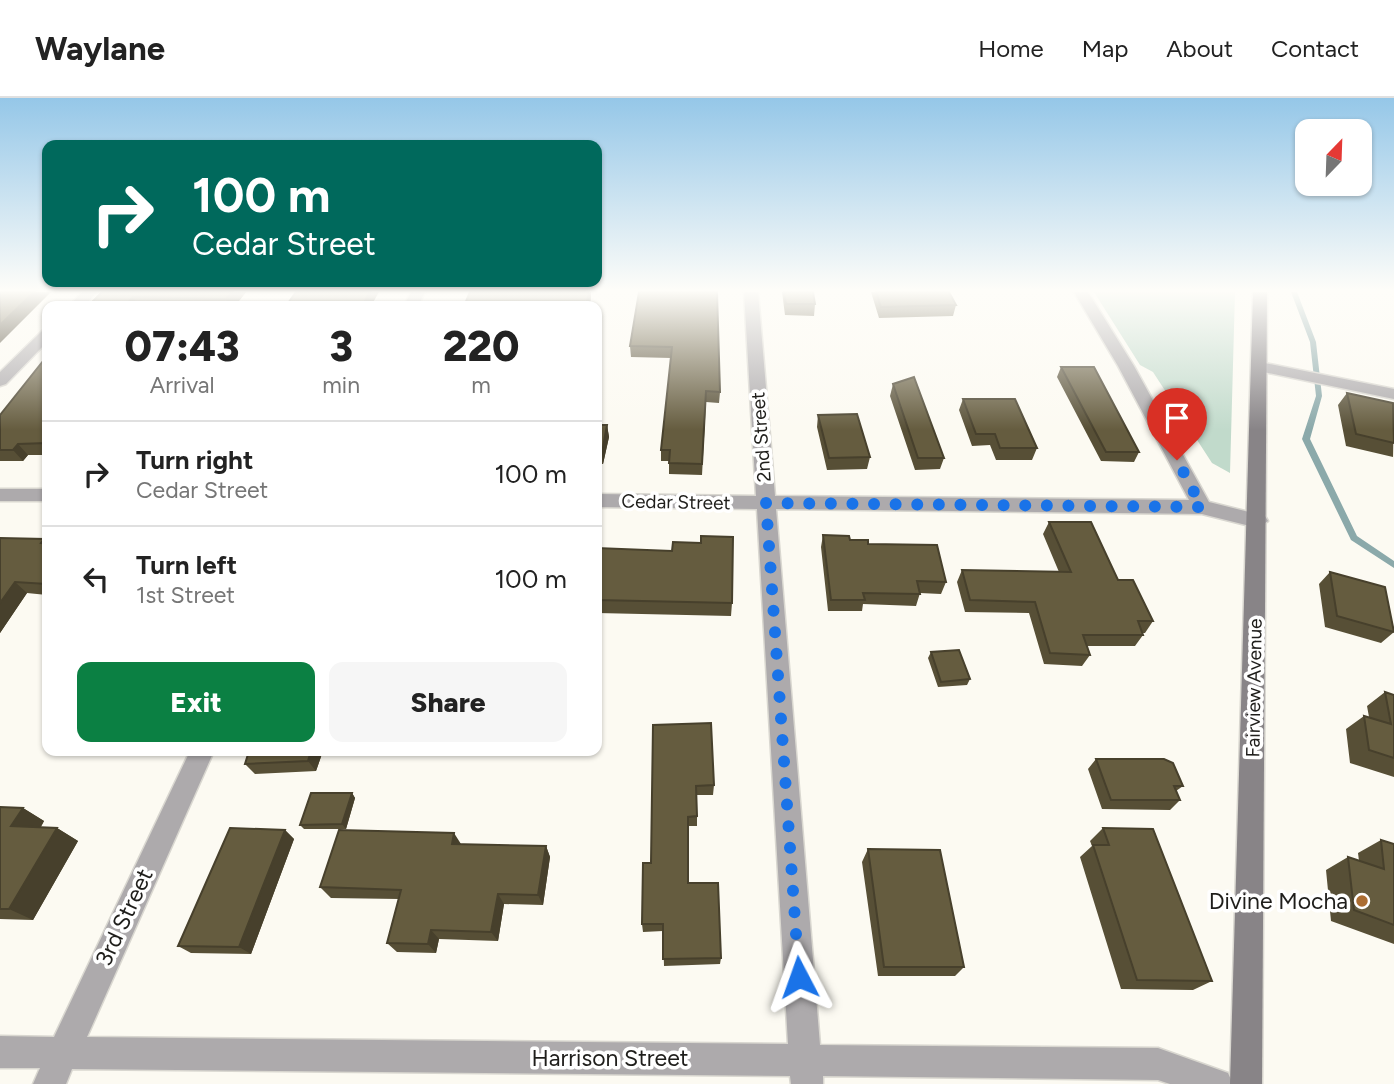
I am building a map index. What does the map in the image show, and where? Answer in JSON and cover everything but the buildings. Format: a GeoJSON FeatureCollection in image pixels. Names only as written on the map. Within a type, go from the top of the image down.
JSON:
{"type":"FeatureCollection","features":[{"type":"Feature","properties":{"kind":"main road","name":"Fairview Avenue"},"geometry":{"type":"LineString","coordinates":[[1246,1084],[1261,338]]}},
{"type":"Feature","properties":{"kind":"street","name":"2nd Street"},"geometry":{"type":"LineString","coordinates":[[754,338],[806,1072]]}},
{"type":"Feature","properties":{"kind":"street"},"geometry":{"type":"LineString","coordinates":[[1109,338],[1202,507]]}},
{"type":"Feature","properties":{"kind":"street"},"geometry":{"type":"LineString","coordinates":[[0,381],[42,339]]}},
{"type":"Feature","properties":{"kind":"street"},"geometry":{"type":"LineString","coordinates":[[1261,368],[1394,394]]}},
{"type":"Feature","properties":{"kind":"street"},"geometry":{"type":"LineString","coordinates":[[0,495],[42,495]]}},
{"type":"Feature","properties":{"kind":"street","name":"Cedar Street"},"geometry":{"type":"LineString","coordinates":[[602,501],[1202,507],[1258,521]]}},
{"type":"Feature","properties":{"kind":"street","name":"3rd Street"},"geometry":{"type":"LineString","coordinates":[[49,1084],[200,756]]}},
{"type":"Feature","properties":{"kind":"street","name":"Harrison Street"},"geometry":{"type":"LineString","coordinates":[[0,1052],[806,1072],[1158,1065],[1217,1084]]}},
{"type":"Feature","properties":{"kind":"green space"},"geometry":{"type":"Polygon","coordinates":[[[1123,338],[1234,338],[1230,473],[1212,463],[1153,372],[1140,365],[1123,338]]]}},
{"type":"Feature","properties":{"kind":"waterway"},"geometry":{"type":"LineString","coordinates":[[1311,338],[1319,396],[1306,439],[1354,538],[1394,565]]}},
{"type":"Feature","properties":{"kind":"place","name":"Divine Mocha"},"geometry":{"type":"Point","coordinates":[1362,901]}},
{"type":"Feature","properties":{"kind":"route"},"geometry":{"type":"LineString","coordinates":[[799,977],[766,503],[1202,507],[1177,460]]}}]}
